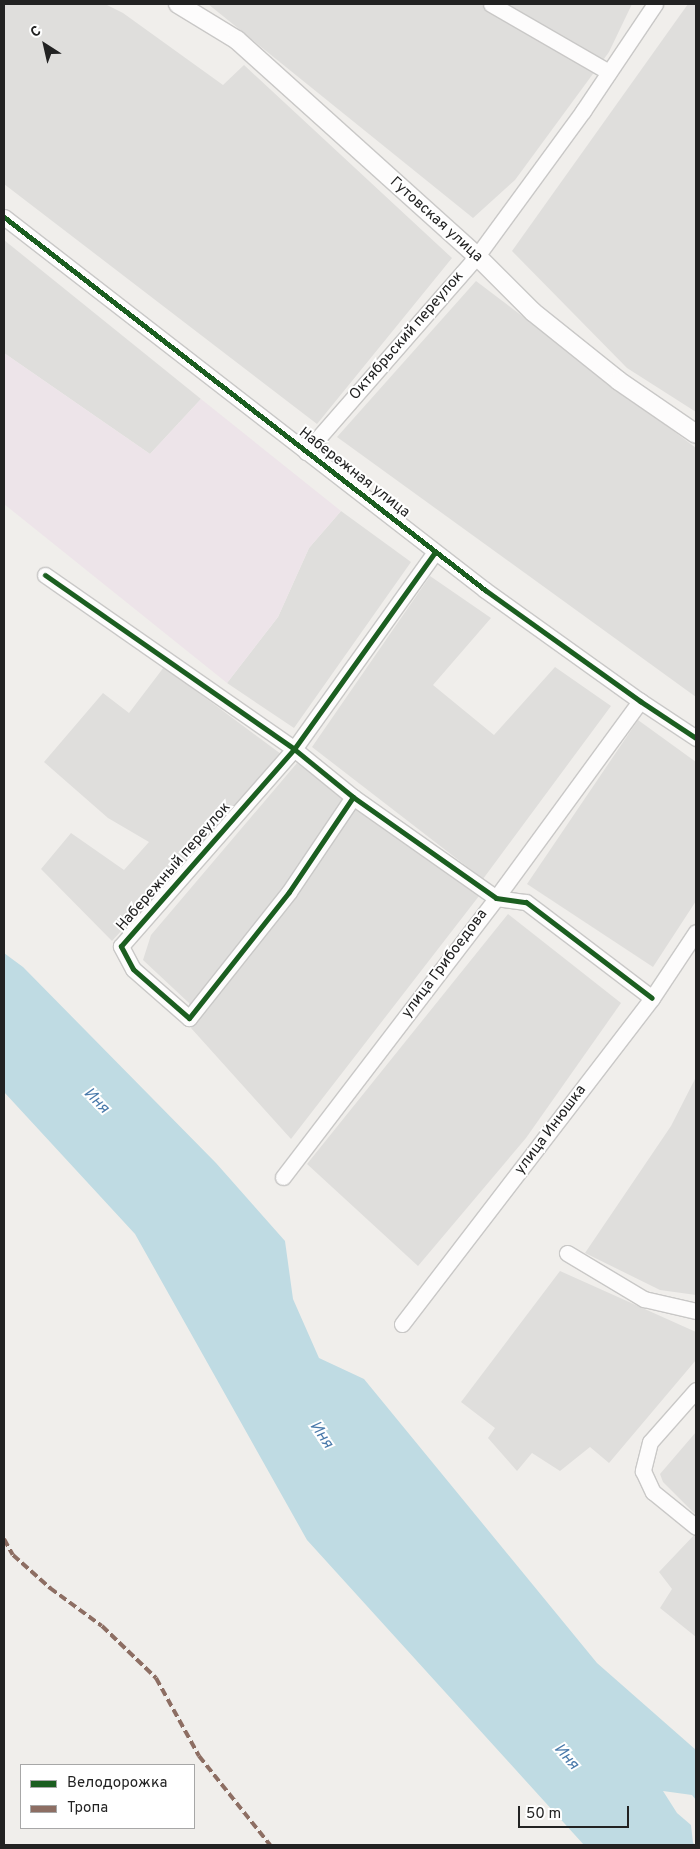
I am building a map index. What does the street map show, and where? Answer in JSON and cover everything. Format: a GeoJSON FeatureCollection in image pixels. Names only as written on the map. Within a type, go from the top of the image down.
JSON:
{"type":"FeatureCollection","features":[{"type":"Feature","properties":{"kind":"street","name":"Гутовская улица"},"geometry":{"type":"LineString","coordinates":[[178,4],[237,40],[477,256],[533,312],[619,381],[696,434]]}},
{"type":"Feature","properties":{"kind":"street"},"geometry":{"type":"LineString","coordinates":[[490,4],[609,72]]}},
{"type":"Feature","properties":{"kind":"street","name":"Октябрьский переулок"},"geometry":{"type":"LineString","coordinates":[[306,452],[477,256],[609,72],[655,4]]}},
{"type":"Feature","properties":{"kind":"street","name":"Набережная улица"},"geometry":{"type":"LineString","coordinates":[[4,217],[435,552],[640,702],[696,738]]}},
{"type":"Feature","properties":{"kind":"street","name":"Набережный переулок"},"geometry":{"type":"LineString","coordinates":[[353,796],[289,892],[189,1018],[134,969],[121,946],[294,749],[435,552]]}},
{"type":"Feature","properties":{"kind":"street"},"geometry":{"type":"LineString","coordinates":[[45,575],[294,749],[353,796],[496,898],[526,902],[652,998]]}},
{"type":"Feature","properties":{"kind":"street","name":"улица Грибоедова"},"geometry":{"type":"LineString","coordinates":[[283,1177],[496,898],[640,702]]}},
{"type":"Feature","properties":{"kind":"street","name":"улица Инюшка"},"geometry":{"type":"LineString","coordinates":[[402,1324],[652,998],[696,932]]}},
{"type":"Feature","properties":{"kind":"street"},"geometry":{"type":"LineString","coordinates":[[567,1253],[644,1299],[696,1310]]}},
{"type":"Feature","properties":{"kind":"street"},"geometry":{"type":"LineString","coordinates":[[696,1390],[650,1442],[643,1471],[654,1492],[696,1528]]}},
{"type":"Feature","properties":{"kind":"shaded area"},"geometry":{"type":"Polygon","coordinates":[[[4,4],[105,4],[123,13],[223,85],[244,65],[452,258],[317,424],[4,184],[4,4]]]}},
{"type":"Feature","properties":{"kind":"shaded area"},"geometry":{"type":"Polygon","coordinates":[[[208,4],[632,4],[609,52],[515,180],[473,218],[208,4]]]}},
{"type":"Feature","properties":{"kind":"shaded area"},"geometry":{"type":"Polygon","coordinates":[[[688,4],[696,4],[696,412],[627,368],[512,251],[688,4]]]}},
{"type":"Feature","properties":{"kind":"shaded area"},"geometry":{"type":"Polygon","coordinates":[[[4,240],[201,399],[150,454],[4,353],[4,240]]]}},
{"type":"Feature","properties":{"kind":"shaded area"},"geometry":{"type":"Polygon","coordinates":[[[476,281],[696,448],[696,697],[337,437],[476,281]]]}},
{"type":"Feature","properties":{"kind":"shaded area"},"geometry":{"type":"Polygon","coordinates":[[[4,353],[150,454],[201,399],[341,511],[309,548],[278,617],[227,683],[4,504],[4,353]]]}},
{"type":"Feature","properties":{"kind":"shaded area"},"geometry":{"type":"Polygon","coordinates":[[[341,511],[411,562],[294,728],[227,683],[278,617],[309,548],[341,511]]]}},
{"type":"Feature","properties":{"kind":"shaded area"},"geometry":{"type":"Polygon","coordinates":[[[430,576],[491,618],[433,685],[494,735],[555,667],[611,706],[483,879],[312,747],[430,576]]]}},
{"type":"Feature","properties":{"kind":"shaded area"},"geometry":{"type":"Polygon","coordinates":[[[164,667],[281,754],[112,941],[41,869],[71,833],[124,870],[149,842],[108,818],[44,762],[103,693],[129,713],[164,667]]]}},
{"type":"Feature","properties":{"kind":"shaded area"},"geometry":{"type":"Polygon","coordinates":[[[638,720],[696,762],[696,901],[653,967],[527,884],[638,720]]]}},
{"type":"Feature","properties":{"kind":"shaded area"},"geometry":{"type":"Polygon","coordinates":[[[297,763],[479,896],[291,1139],[191,1028],[189,1003],[143,960],[151,935],[297,763]]]}},
{"type":"Feature","properties":{"kind":"shaded area"},"geometry":{"type":"Polygon","coordinates":[[[508,914],[621,1003],[526,1138],[418,1266],[307,1164],[508,914]]]}},
{"type":"Feature","properties":{"kind":"shaded area"},"geometry":{"type":"Polygon","coordinates":[[[696,1077],[696,1295],[660,1290],[585,1253],[671,1126],[696,1077]]]}},
{"type":"Feature","properties":{"kind":"shaded area"},"geometry":{"type":"Polygon","coordinates":[[[560,1271],[696,1332],[696,1360],[609,1463],[590,1447],[560,1471],[532,1453],[517,1471],[488,1438],[495,1428],[461,1402],[560,1271]]]}},
{"type":"Feature","properties":{"kind":"shaded area"},"geometry":{"type":"Polygon","coordinates":[[[696,1432],[696,1515],[663,1482],[660,1474],[696,1432]]]}},
{"type":"Feature","properties":{"kind":"shaded area"},"geometry":{"type":"Polygon","coordinates":[[[696,1533],[696,1637],[660,1608],[672,1589],[659,1572],[696,1533]]]}},
{"type":"Feature","properties":{"kind":"water","name":"Иня"},"geometry":{"type":"Polygon","coordinates":[[[4,953],[23,967],[216,1163],[285,1241],[293,1299],[319,1358],[364,1379],[597,1663],[696,1750],[696,1800],[692,1795],[663,1791],[677,1813],[691,1825],[693,1843],[696,1845],[584,1845],[307,1540],[135,1234],[4,1092],[4,953]]]}},
{"type":"Feature","properties":{"kind":"marked path"},"geometry":{"type":"LineString","coordinates":[[4,1539],[13,1555],[50,1588],[102,1626],[156,1678],[199,1756],[270,1845]]}},
{"type":"Feature","properties":{"kind":"cycle path"},"geometry":{"type":"LineString","coordinates":[[4,217],[485,590],[640,701],[696,738]]}},
{"type":"Feature","properties":{"kind":"cycle path"},"geometry":{"type":"LineString","coordinates":[[353,797],[289,892],[189,1018],[133,969],[121,946],[294,749],[435,552]]}},
{"type":"Feature","properties":{"kind":"cycle path"},"geometry":{"type":"LineString","coordinates":[[45,575],[294,749],[353,797],[496,898],[526,902],[652,998]]}}]}
